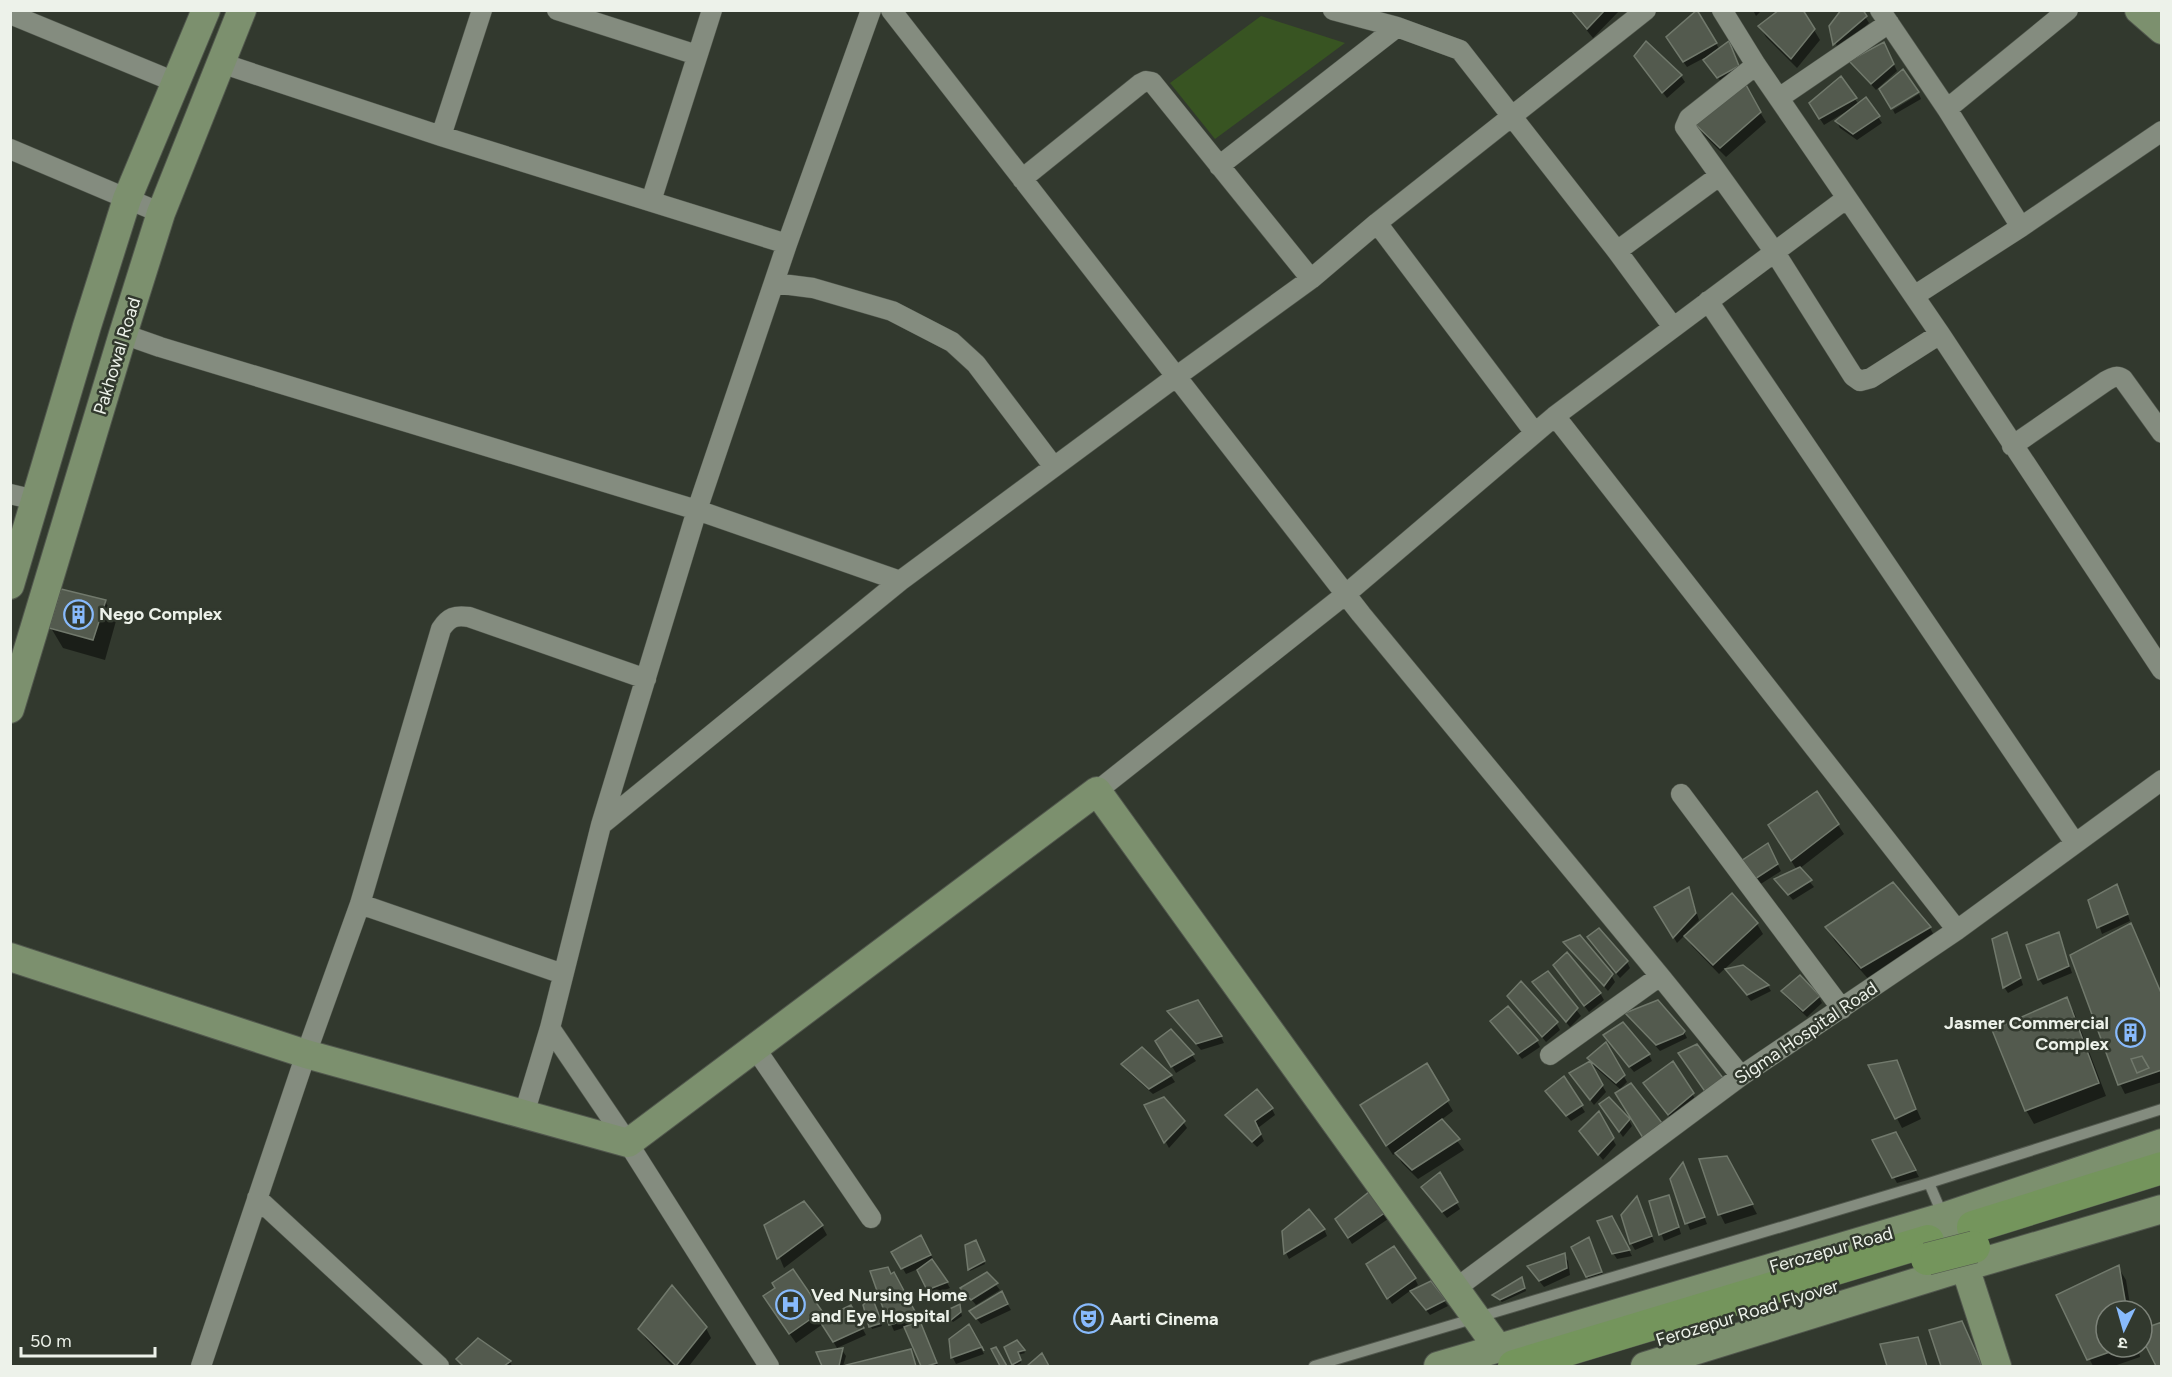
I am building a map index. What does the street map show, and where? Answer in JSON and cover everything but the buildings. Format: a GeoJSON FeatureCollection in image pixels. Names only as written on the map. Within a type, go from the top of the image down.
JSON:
{"type":"FeatureCollection","features":[{"type":"Feature","properties":{"kind":"main road"},"geometry":{"type":"LineString","coordinates":[[1971,1247],[2162,1168]]}},
{"type":"Feature","properties":{"kind":"main road"},"geometry":{"type":"LineString","coordinates":[[1933,1239],[1971,1247],[2162,1188]]}},
{"type":"Feature","properties":{"kind":"main road","name":"Ferozepur Road Flyover"},"geometry":{"type":"LineString","coordinates":[[1506,1357],[1933,1239]]}},
{"type":"Feature","properties":{"kind":"main road","name":"Ferozepur Road Flyover"},"geometry":{"type":"LineString","coordinates":[[1568,1366],[1933,1239]]}},
{"type":"Feature","properties":{"kind":"street","name":"Pakhowal Road"},"geometry":{"type":"LineString","coordinates":[[10,585],[23,497],[127,199],[206,10]]}},
{"type":"Feature","properties":{"kind":"street","name":"Pakhowal Road"},"geometry":{"type":"LineString","coordinates":[[10,709],[161,213],[242,10]]}},
{"type":"Feature","properties":{"kind":"street"},"geometry":{"type":"LineString","coordinates":[[441,136],[482,10]]}},
{"type":"Feature","properties":{"kind":"street"},"geometry":{"type":"LineString","coordinates":[[557,10],[697,55]]}},
{"type":"Feature","properties":{"kind":"street"},"geometry":{"type":"LineString","coordinates":[[651,201],[712,10]]}},
{"type":"Feature","properties":{"kind":"street"},"geometry":{"type":"LineString","coordinates":[[524,1114],[550,1028],[601,825],[697,510],[787,244],[871,10]]}},
{"type":"Feature","properties":{"kind":"street"},"geometry":{"type":"LineString","coordinates":[[891,10],[1346,594],[1741,1076]]}},
{"type":"Feature","properties":{"kind":"street"},"geometry":{"type":"LineString","coordinates":[[1332,10],[1396,27],[1460,50],[1510,117],[1617,251],[1673,327]]}},
{"type":"Feature","properties":{"kind":"street"},"geometry":{"type":"LineString","coordinates":[[601,825],[900,581],[1311,279],[1377,223],[1646,10]]}},
{"type":"Feature","properties":{"kind":"street"},"geometry":{"type":"LineString","coordinates":[[1722,10],[1756,65],[1940,334],[2162,670]]}},
{"type":"Feature","properties":{"kind":"street"},"geometry":{"type":"LineString","coordinates":[[1947,109],[2068,10]]}},
{"type":"Feature","properties":{"kind":"street"},"geometry":{"type":"LineString","coordinates":[[2139,10],[2162,30]]}},
{"type":"Feature","properties":{"kind":"street"},"geometry":{"type":"LineString","coordinates":[[10,14],[176,82]]}},
{"type":"Feature","properties":{"kind":"street"},"geometry":{"type":"LineString","coordinates":[[1779,98],[1884,17],[1947,109],[2021,227]]}},
{"type":"Feature","properties":{"kind":"street"},"geometry":{"type":"LineString","coordinates":[[1219,166],[1396,27]]}},
{"type":"Feature","properties":{"kind":"street"},"geometry":{"type":"LineString","coordinates":[[221,63],[441,136],[787,244]]}},
{"type":"Feature","properties":{"kind":"street"},"geometry":{"type":"LineString","coordinates":[[1756,65],[1685,122],[1687,131],[1774,251],[1853,376],[1860,381],[1871,378],[1940,334]]}},
{"type":"Feature","properties":{"kind":"street"},"geometry":{"type":"LineString","coordinates":[[1022,179],[1140,84],[1146,81],[1152,82],[1311,279]]}},
{"type":"Feature","properties":{"kind":"street"},"geometry":{"type":"LineString","coordinates":[[1914,296],[2021,227],[2162,131]]}},
{"type":"Feature","properties":{"kind":"street"},"geometry":{"type":"LineString","coordinates":[[10,149],[161,213]]}},
{"type":"Feature","properties":{"kind":"street"},"geometry":{"type":"LineString","coordinates":[[1617,251],[1719,176]]}},
{"type":"Feature","properties":{"kind":"street"},"geometry":{"type":"LineString","coordinates":[[628,1143],[1097,791],[1346,594],[1555,416],[1847,198]]}},
{"type":"Feature","properties":{"kind":"street"},"geometry":{"type":"LineString","coordinates":[[1377,223],[1535,433]]}},
{"type":"Feature","properties":{"kind":"street"},"geometry":{"type":"LineString","coordinates":[[774,283],[813,288],[892,311],[952,342],[976,364],[1054,467]]}},
{"type":"Feature","properties":{"kind":"street"},"geometry":{"type":"LineString","coordinates":[[1708,301],[2075,843]]}},
{"type":"Feature","properties":{"kind":"street"},"geometry":{"type":"LineString","coordinates":[[123,334],[171,351],[697,510],[900,581]]}},
{"type":"Feature","properties":{"kind":"street"},"geometry":{"type":"LineString","coordinates":[[2012,446],[2106,381],[2119,376],[2162,433]]}},
{"type":"Feature","properties":{"kind":"street"},"geometry":{"type":"LineString","coordinates":[[1555,416],[1957,930]]}},
{"type":"Feature","properties":{"kind":"street"},"geometry":{"type":"LineString","coordinates":[[207,1363],[257,1198],[360,904],[441,629],[456,615],[469,617],[646,679]]}},
{"type":"Feature","properties":{"kind":"street","name":"Sigma Hospital Road"},"geometry":{"type":"LineString","coordinates":[[1455,1290],[1741,1076],[1957,930],[2162,780]]}},
{"type":"Feature","properties":{"kind":"street"},"geometry":{"type":"LineString","coordinates":[[1097,791],[1455,1290],[1506,1357]]}},
{"type":"Feature","properties":{"kind":"street"},"geometry":{"type":"LineString","coordinates":[[1680,794],[1842,1009]]}},
{"type":"Feature","properties":{"kind":"street"},"geometry":{"type":"LineString","coordinates":[[360,904],[562,974]]}},
{"type":"Feature","properties":{"kind":"street"},"geometry":{"type":"LineString","coordinates":[[10,957],[306,1054],[628,1143]]}},
{"type":"Feature","properties":{"kind":"street"},"geometry":{"type":"LineString","coordinates":[[1550,1054],[1660,976]]}},
{"type":"Feature","properties":{"kind":"street"},"geometry":{"type":"LineString","coordinates":[[550,1028],[628,1143],[769,1366]]}},
{"type":"Feature","properties":{"kind":"street"},"geometry":{"type":"LineString","coordinates":[[755,1048],[871,1218]]}},
{"type":"Feature","properties":{"kind":"street"},"geometry":{"type":"LineString","coordinates":[[1933,1239],[2162,1143]]}},
{"type":"Feature","properties":{"kind":"street"},"geometry":{"type":"LineString","coordinates":[[257,1198],[439,1366]]}},
{"type":"Feature","properties":{"kind":"street"},"geometry":{"type":"LineString","coordinates":[[1645,1366],[1686,1360],[1971,1247],[2162,1209]]}},
{"type":"Feature","properties":{"kind":"street"},"geometry":{"type":"LineString","coordinates":[[1971,1247],[1997,1366]]}},
{"type":"Feature","properties":{"kind":"street"},"geometry":{"type":"LineString","coordinates":[[1438,1366],[1506,1357]]}},
{"type":"Feature","properties":{"kind":"lane"},"geometry":{"type":"LineString","coordinates":[[1314,1366],[1929,1184],[2162,1109]]}},
{"type":"Feature","properties":{"kind":"lane"},"geometry":{"type":"LineString","coordinates":[[1929,1184],[1933,1239]]}},
{"type":"Feature","properties":{"kind":"green space"},"geometry":{"type":"Polygon","coordinates":[[[1261,16],[1345,43],[1215,139],[1170,83],[1261,16]]]}},
{"type":"Feature","properties":{"kind":"place","name":"Nego Complex"},"geometry":{"type":"Point","coordinates":[78,614]}},
{"type":"Feature","properties":{"kind":"place","name":"Jasmer Commercial Complex"},"geometry":{"type":"Point","coordinates":[2130,1033]}},
{"type":"Feature","properties":{"kind":"place","name":"Ved Nursing Home and Eye Hospital"},"geometry":{"type":"Point","coordinates":[790,1305]}},
{"type":"Feature","properties":{"kind":"place","name":"Aarti Cinema"},"geometry":{"type":"Point","coordinates":[1089,1319]}}]}
